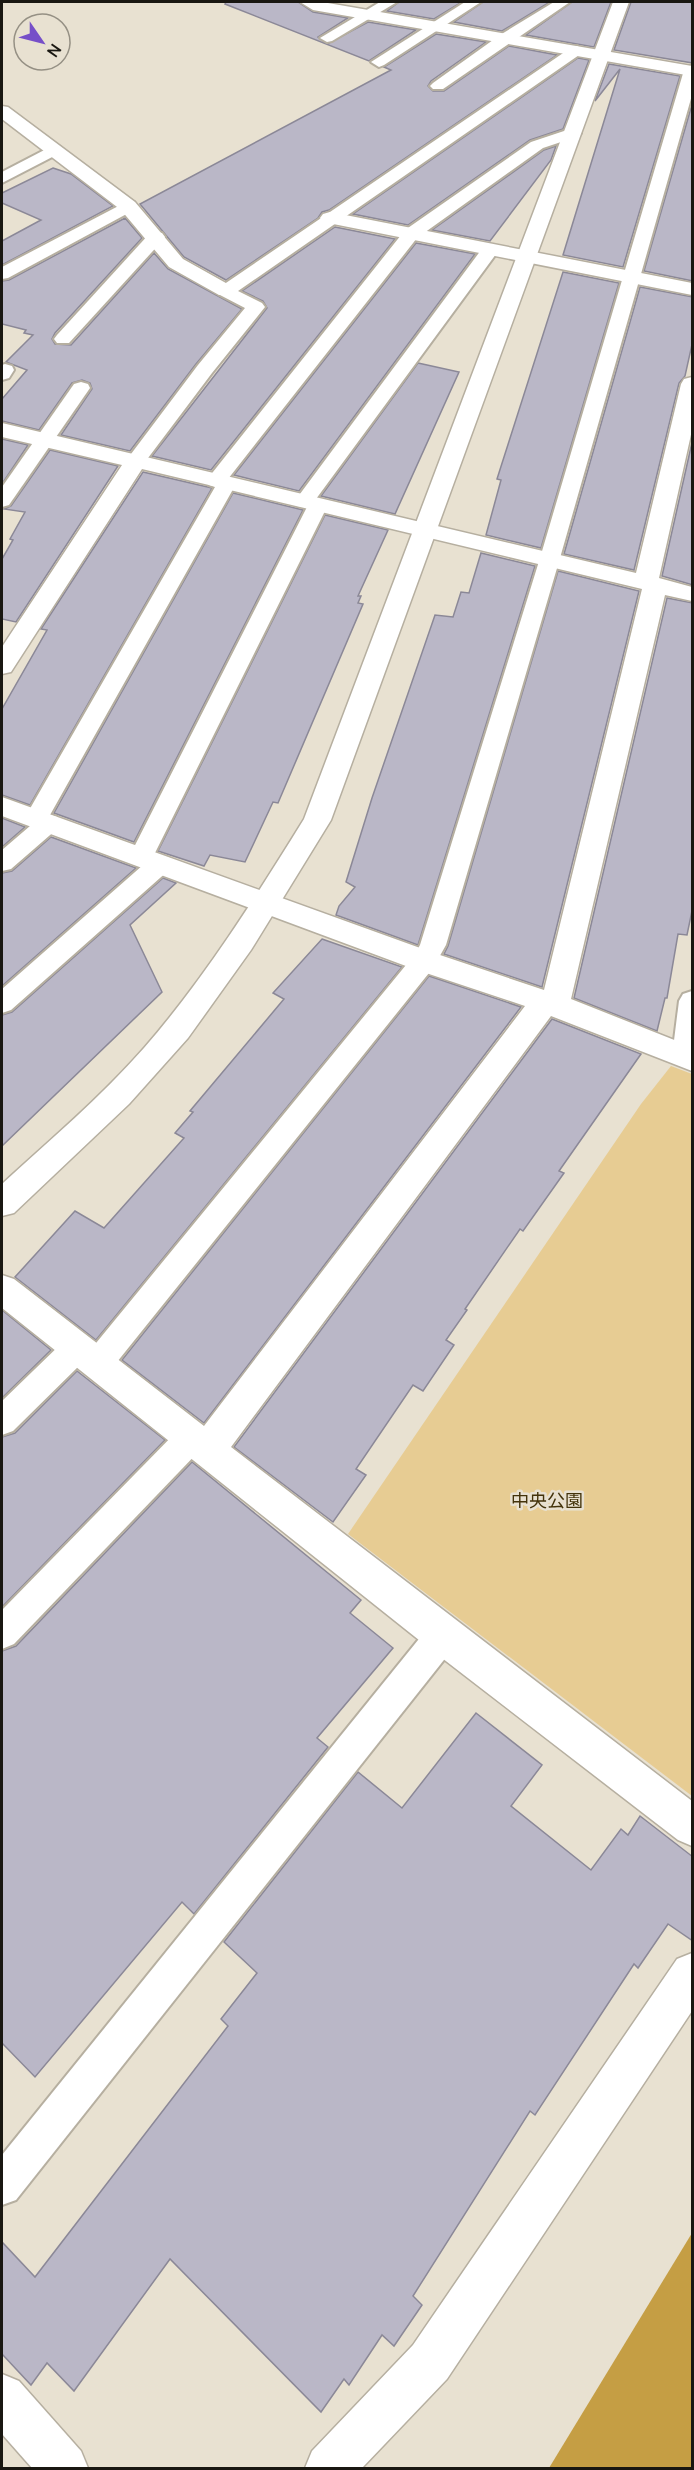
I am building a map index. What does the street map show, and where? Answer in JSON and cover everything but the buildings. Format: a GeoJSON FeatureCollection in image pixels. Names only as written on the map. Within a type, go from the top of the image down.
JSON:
{"type":"FeatureCollection","features":[{"type":"Feature","properties":{"kind":"street"},"geometry":{"type":"LineString","coordinates":[[308,2],[313,5],[368,15],[692,71]]}},
{"type":"Feature","properties":{"kind":"street"},"geometry":{"type":"LineString","coordinates":[[2,1203],[63,1148],[153,1058],[209,988],[266,904],[317,820],[621,2]]}},
{"type":"Feature","properties":{"kind":"street"},"geometry":{"type":"LineString","coordinates":[[2,111],[128,206],[176,263],[226,291]]}},
{"type":"Feature","properties":{"kind":"street"},"geometry":{"type":"LineString","coordinates":[[330,218],[693,290]]}},
{"type":"Feature","properties":{"kind":"street"},"geometry":{"type":"LineString","coordinates":[[200,1443],[549,1004],[650,583],[693,384]]}},
{"type":"Feature","properties":{"kind":"street"},"geometry":{"type":"LineString","coordinates":[[2,430],[550,558],[693,594]]}},
{"type":"Feature","properties":{"kind":"street"},"geometry":{"type":"LineString","coordinates":[[2,666],[135,462]]}},
{"type":"Feature","properties":{"kind":"street"},"geometry":{"type":"LineString","coordinates":[[2,806],[689,1057]]}},
{"type":"Feature","properties":{"kind":"street"},"geometry":{"type":"LineString","coordinates":[[2,1289],[443,1635],[693,1826]]}},
{"type":"Feature","properties":{"kind":"street"},"geometry":{"type":"LineString","coordinates":[[329,2469],[430,2362],[693,1974]]}},
{"type":"Feature","properties":{"kind":"street"},"geometry":{"type":"LineString","coordinates":[[2,2398],[64,2469]]}},
{"type":"Feature","properties":{"kind":"lane"},"geometry":{"type":"LineString","coordinates":[[327,38],[390,2]]}},
{"type":"Feature","properties":{"kind":"lane"},"geometry":{"type":"LineString","coordinates":[[379,62],[474,2]]}},
{"type":"Feature","properties":{"kind":"lane"},"geometry":{"type":"LineString","coordinates":[[438,86],[505,38],[563,2]]}},
{"type":"Feature","properties":{"kind":"lane"},"geometry":{"type":"LineString","coordinates":[[135,462],[205,369],[256,307],[226,291],[577,50]]}},
{"type":"Feature","properties":{"kind":"lane"},"geometry":{"type":"LineString","coordinates":[[2,1421],[87,1355],[424,961],[433,945],[633,278],[692,71]]}},
{"type":"Feature","properties":{"kind":"lane"},"geometry":{"type":"LineString","coordinates":[[2,863],[43,821],[221,483],[411,234],[537,145],[573,133]]}},
{"type":"Feature","properties":{"kind":"lane"},"geometry":{"type":"LineString","coordinates":[[2,178],[54,150]]}},
{"type":"Feature","properties":{"kind":"lane"},"geometry":{"type":"LineString","coordinates":[[2,274],[128,206]]}},
{"type":"Feature","properties":{"kind":"lane"},"geometry":{"type":"LineString","coordinates":[[63,339],[156,237]]}},
{"type":"Feature","properties":{"kind":"lane"},"geometry":{"type":"LineString","coordinates":[[2,1003],[150,861],[311,503],[490,250]]}},
{"type":"Feature","properties":{"kind":"lane"},"geometry":{"type":"LineString","coordinates":[[2,501],[81,388]]}},
{"type":"Feature","properties":{"kind":"lane"},"geometry":{"type":"LineString","coordinates":[[689,1057],[693,1001]]}},
{"type":"Feature","properties":{"kind":"lane"},"geometry":{"type":"LineString","coordinates":[[2,1633],[200,1443]]}},
{"type":"Feature","properties":{"kind":"lane"},"geometry":{"type":"LineString","coordinates":[[2,2186],[443,1635]]}},
{"type":"Feature","properties":{"kind":"green space","name":"中央公園"},"geometry":{"type":"Polygon","coordinates":[[[671,1066],[692,1074],[692,1796],[348,1534],[641,1104],[671,1066]]]}},
{"type":"Feature","properties":{"kind":"shaded area"},"geometry":{"type":"Polygon","coordinates":[[[692,2233],[692,2468],[549,2468],[692,2233]]]}}]}
